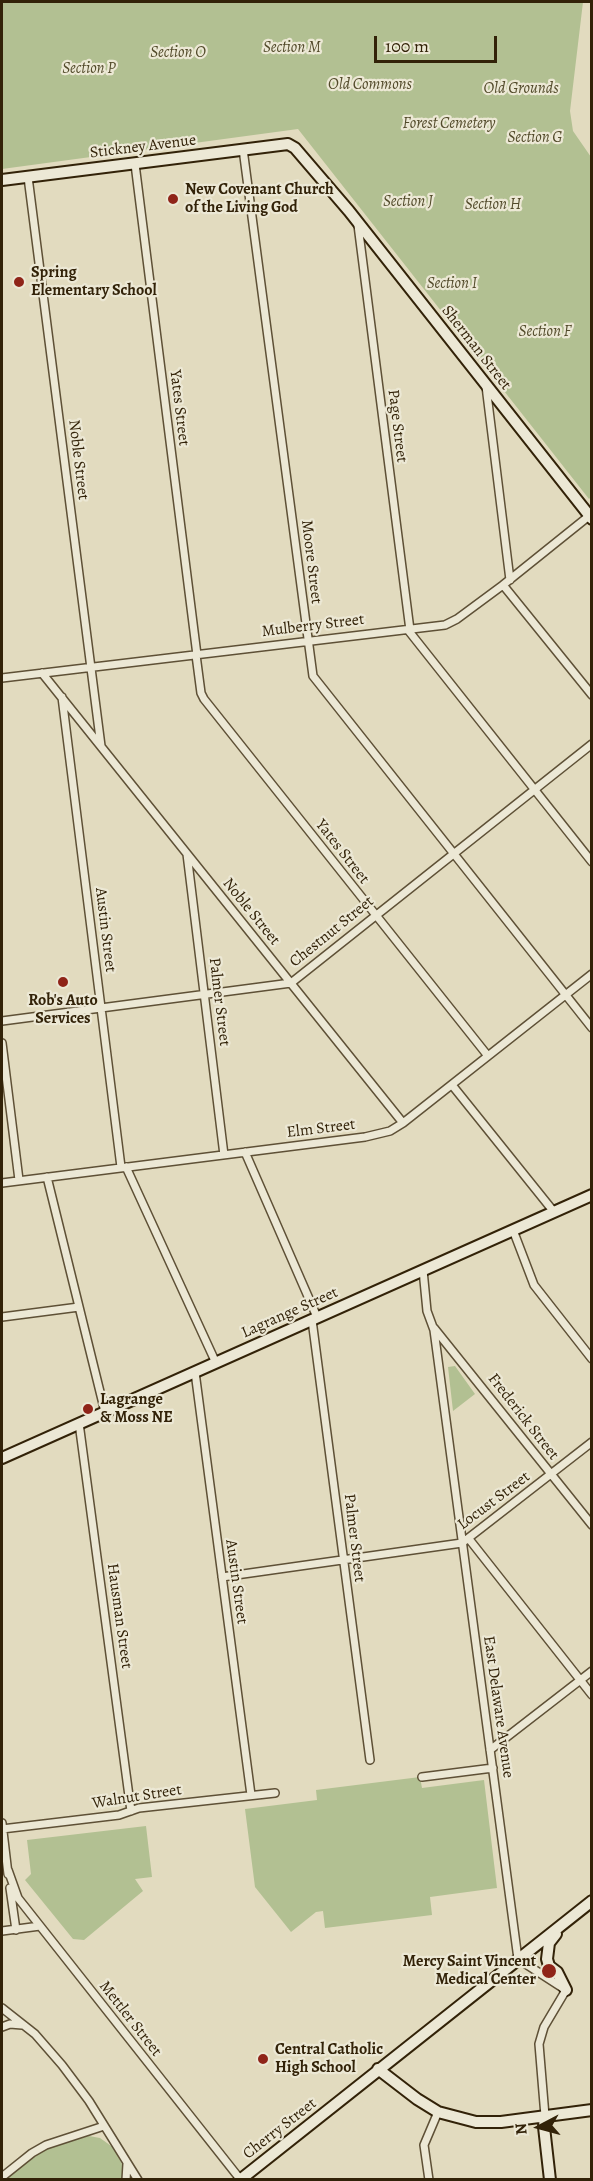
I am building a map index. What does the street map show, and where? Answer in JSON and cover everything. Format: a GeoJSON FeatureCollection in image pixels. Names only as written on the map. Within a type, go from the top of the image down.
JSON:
{"type":"FeatureCollection","features":[{"type":"Feature","properties":{"kind":"main road","name":"Stickney Avenue"},"geometry":{"type":"LineString","coordinates":[[2,180],[288,144]]}},
{"type":"Feature","properties":{"kind":"main road","name":"Sherman Street"},"geometry":{"type":"LineString","coordinates":[[288,144],[303,154],[591,516]]}},
{"type":"Feature","properties":{"kind":"main road","name":"Lagrange Street"},"geometry":{"type":"LineString","coordinates":[[2,1458],[591,1196]]}},
{"type":"Feature","properties":{"kind":"main road","name":"Cherry Street"},"geometry":{"type":"LineString","coordinates":[[240,2179],[591,1900]]}},
{"type":"Feature","properties":{"kind":"main road"},"geometry":{"type":"LineString","coordinates":[[566,1990],[557,1972],[549,1966],[546,1951],[549,1943],[571,1917]]}},
{"type":"Feature","properties":{"kind":"main road"},"geometry":{"type":"LineString","coordinates":[[378,2069],[417,2100],[438,2112],[481,2122],[501,2122],[591,2110]]}},
{"type":"Feature","properties":{"kind":"main road"},"geometry":{"type":"LineString","coordinates":[[544,2116],[550,2180]]}},
{"type":"Feature","properties":{"kind":"street","name":"Moore Street"},"geometry":{"type":"LineString","coordinates":[[243,149],[313,676],[591,1028]]}},
{"type":"Feature","properties":{"kind":"street","name":"Yates Street"},"geometry":{"type":"LineString","coordinates":[[135,164],[201,693],[488,1056]]}},
{"type":"Feature","properties":{"kind":"street","name":"Noble Street"},"geometry":{"type":"LineString","coordinates":[[28,177],[101,746]]}},
{"type":"Feature","properties":{"kind":"street","name":"Page Street"},"geometry":{"type":"LineString","coordinates":[[358,225],[409,630]]}},
{"type":"Feature","properties":{"kind":"street"},"geometry":{"type":"LineString","coordinates":[[485,383],[510,580]]}},
{"type":"Feature","properties":{"kind":"street","name":"Mulberry Street"},"geometry":{"type":"LineString","coordinates":[[2,678],[409,630],[452,622],[591,516]]}},
{"type":"Feature","properties":{"kind":"street"},"geometry":{"type":"LineString","coordinates":[[503,585],[591,695]]}},
{"type":"Feature","properties":{"kind":"street"},"geometry":{"type":"LineString","coordinates":[[409,630],[591,862]]}},
{"type":"Feature","properties":{"kind":"street","name":"Noble Street"},"geometry":{"type":"LineString","coordinates":[[42,673],[403,1123]]}},
{"type":"Feature","properties":{"kind":"street","name":"Austin Street"},"geometry":{"type":"LineString","coordinates":[[62,697],[101,1008],[124,1167],[216,1363]]}},
{"type":"Feature","properties":{"kind":"street","name":"Chestnut Street"},"geometry":{"type":"LineString","coordinates":[[2,1021],[291,983],[591,744]]}},
{"type":"Feature","properties":{"kind":"street","name":"Palmer Street"},"geometry":{"type":"LineString","coordinates":[[186,852],[225,1155]]}},
{"type":"Feature","properties":{"kind":"street","name":"Elm Street"},"geometry":{"type":"LineString","coordinates":[[2,1183],[365,1137],[390,1131],[452,1085],[591,974]]}},
{"type":"Feature","properties":{"kind":"street"},"geometry":{"type":"LineString","coordinates":[[2,1043],[19,1180]]}},
{"type":"Feature","properties":{"kind":"street"},"geometry":{"type":"LineString","coordinates":[[452,1085],[554,1212]]}},
{"type":"Feature","properties":{"kind":"street","name":"Palmer Street"},"geometry":{"type":"LineString","coordinates":[[245,1152],[315,1318],[370,1760]]}},
{"type":"Feature","properties":{"kind":"street"},"geometry":{"type":"LineString","coordinates":[[47,1177],[105,1412]]}},
{"type":"Feature","properties":{"kind":"street"},"geometry":{"type":"LineString","coordinates":[[513,1230],[534,1285],[591,1359]]}},
{"type":"Feature","properties":{"kind":"street","name":"East Delaware Avenue"},"geometry":{"type":"LineString","coordinates":[[423,1270],[427,1311],[432,1325],[465,1541],[518,1959]]}},
{"type":"Feature","properties":{"kind":"street"},"geometry":{"type":"LineString","coordinates":[[2,1317],[79,1307]]}},
{"type":"Feature","properties":{"kind":"street","name":"Frederick Street"},"geometry":{"type":"LineString","coordinates":[[432,1325],[591,1525]]}},
{"type":"Feature","properties":{"kind":"street","name":"Austin Street"},"geometry":{"type":"LineString","coordinates":[[195,1372],[251,1795]]}},
{"type":"Feature","properties":{"kind":"street","name":"Hausman Street"},"geometry":{"type":"LineString","coordinates":[[79,1423],[131,1811]]}},
{"type":"Feature","properties":{"kind":"street","name":"Locust Street"},"geometry":{"type":"LineString","coordinates":[[222,1577],[465,1541],[591,1442]]}},
{"type":"Feature","properties":{"kind":"street"},"geometry":{"type":"LineString","coordinates":[[465,1541],[591,1695]]}},
{"type":"Feature","properties":{"kind":"street"},"geometry":{"type":"LineString","coordinates":[[490,1750],[591,1671]]}},
{"type":"Feature","properties":{"kind":"street"},"geometry":{"type":"LineString","coordinates":[[422,1776],[493,1768]]}},
{"type":"Feature","properties":{"kind":"street","name":"Walnut Street"},"geometry":{"type":"LineString","coordinates":[[2,1829],[119,1815],[139,1808],[275,1792]]}},
{"type":"Feature","properties":{"kind":"street","name":"Mettler Street"},"geometry":{"type":"LineString","coordinates":[[2,1823],[16,1929]]}},
{"type":"Feature","properties":{"kind":"street","name":"Mettler Street"},"geometry":{"type":"LineString","coordinates":[[8,1870],[10,1882],[18,1898],[240,2179]]}},
{"type":"Feature","properties":{"kind":"street"},"geometry":{"type":"LineString","coordinates":[[2,1931],[40,1926]]}},
{"type":"Feature","properties":{"kind":"street"},"geometry":{"type":"LineString","coordinates":[[518,1959],[566,1990],[541,2035],[539,2052],[544,2116]]}},
{"type":"Feature","properties":{"kind":"street"},"geometry":{"type":"LineString","coordinates":[[2,2008],[43,2043],[71,2075],[138,2180]]}},
{"type":"Feature","properties":{"kind":"street"},"geometry":{"type":"LineString","coordinates":[[2,2027],[10,2024],[24,2025]]}},
{"type":"Feature","properties":{"kind":"street"},"geometry":{"type":"LineString","coordinates":[[429,2180],[424,2145],[438,2112]]}},
{"type":"Feature","properties":{"kind":"street"},"geometry":{"type":"LineString","coordinates":[[2,2177],[39,2148],[54,2141],[104,2126]]}},
{"type":"Feature","properties":{"kind":"street"},"geometry":{"type":"LineString","coordinates":[[126,2161],[128,2172],[126,2180]]}},
{"type":"Feature","properties":{"kind":"green space","name":"Forest Cemetery"},"geometry":{"type":"Polygon","coordinates":[[[2,2],[583,2],[570,111],[573,131],[591,157],[591,497],[589,499],[298,129],[2,169],[2,2]]]}},
{"type":"Feature","properties":{"kind":"green space"},"geometry":{"type":"Polygon","coordinates":[[[455,1366],[475,1394],[453,1411],[448,1367],[455,1366]]]}},
{"type":"Feature","properties":{"kind":"green space"},"geometry":{"type":"Polygon","coordinates":[[[420,1777],[422,1788],[484,1780],[497,1888],[430,1897],[432,1915],[325,1928],[323,1911],[316,1912],[291,1932],[255,1887],[245,1809],[317,1800],[316,1790],[420,1777]]]}},
{"type":"Feature","properties":{"kind":"green space"},"geometry":{"type":"Polygon","coordinates":[[[146,1826],[152,1877],[135,1879],[143,1891],[84,1940],[73,1939],[25,1880],[31,1874],[27,1840],[146,1826]]]}},
{"type":"Feature","properties":{"kind":"green space"},"geometry":{"type":"Polygon","coordinates":[[[89,2136],[100,2138],[114,2148],[124,2168],[122,2179],[5,2180],[41,2152],[55,2145],[89,2136]]]}},
{"type":"Feature","properties":{"kind":"place","name":"New Covenant Church of the Living God"},"geometry":{"type":"Point","coordinates":[173,199]}},
{"type":"Feature","properties":{"kind":"place","name":"Spring Elementary School"},"geometry":{"type":"Point","coordinates":[19,282]}},
{"type":"Feature","properties":{"kind":"place","name":"Rob's Auto Services"},"geometry":{"type":"Point","coordinates":[63,982]}},
{"type":"Feature","properties":{"kind":"place","name":"Lagrange & Moss NE"},"geometry":{"type":"Point","coordinates":[88,1409]}},
{"type":"Feature","properties":{"kind":"place","name":"Mercy Saint Vincent Medical Center"},"geometry":{"type":"Point","coordinates":[549,1971]}},
{"type":"Feature","properties":{"kind":"place","name":"Central Catholic High School"},"geometry":{"type":"Point","coordinates":[263,2059]}},
{"type":"Feature","properties":{"kind":"park label","name":"Section M"},"geometry":{"type":"Point","coordinates":[292,48]}},
{"type":"Feature","properties":{"kind":"park label","name":"Section O"},"geometry":{"type":"Point","coordinates":[178,53]}},
{"type":"Feature","properties":{"kind":"park label","name":"Section P"},"geometry":{"type":"Point","coordinates":[89,69]}},
{"type":"Feature","properties":{"kind":"park label","name":"Old Commons"},"geometry":{"type":"Point","coordinates":[370,85]}},
{"type":"Feature","properties":{"kind":"park label","name":"Old Grounds"},"geometry":{"type":"Point","coordinates":[521,89]}},
{"type":"Feature","properties":{"kind":"park label","name":"Section G"},"geometry":{"type":"Point","coordinates":[535,138]}},
{"type":"Feature","properties":{"kind":"park label","name":"Section J"},"geometry":{"type":"Point","coordinates":[408,202]}},
{"type":"Feature","properties":{"kind":"park label","name":"Section H"},"geometry":{"type":"Point","coordinates":[493,205]}},
{"type":"Feature","properties":{"kind":"park label","name":"Section I"},"geometry":{"type":"Point","coordinates":[452,284]}},
{"type":"Feature","properties":{"kind":"park label","name":"Section F"},"geometry":{"type":"Point","coordinates":[545,332]}}]}
